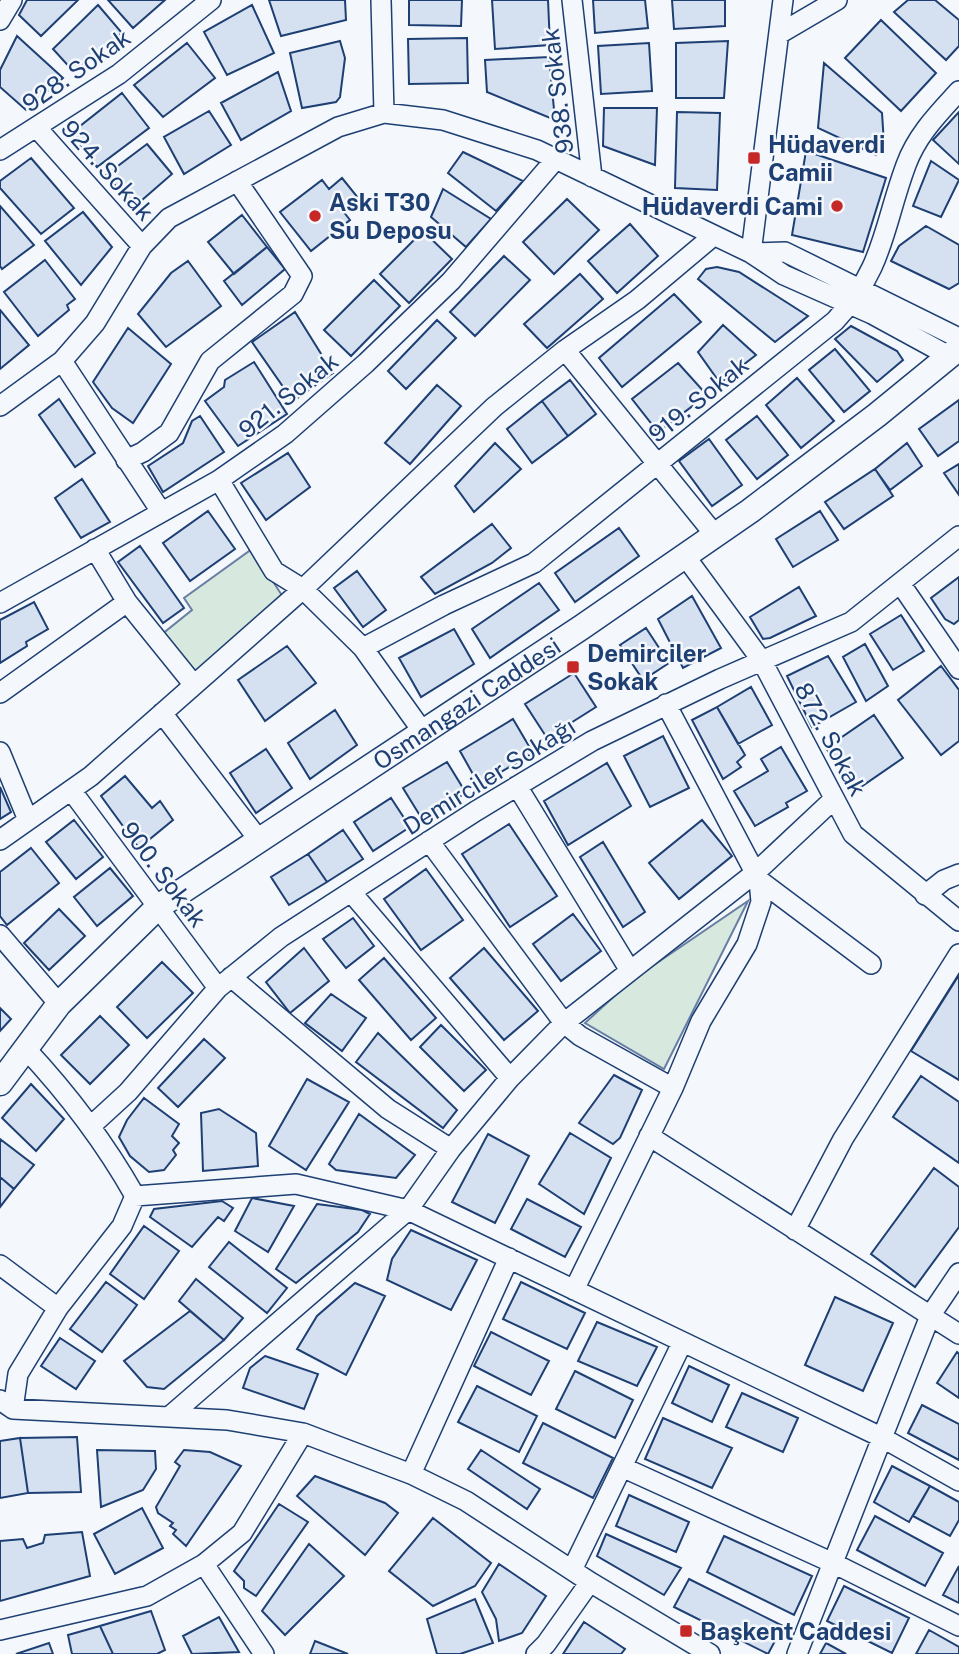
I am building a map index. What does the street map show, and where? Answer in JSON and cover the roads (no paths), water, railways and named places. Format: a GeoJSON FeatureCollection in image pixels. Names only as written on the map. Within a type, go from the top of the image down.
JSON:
{"type":"FeatureCollection","features":[{"type":"Feature","properties":{"kind":"main road","name":"Osmangazi Caddesi"},"geometry":{"type":"LineString","coordinates":[[0,1083],[58,1004],[158,906],[715,535],[877,415],[956,347]]}},
{"type":"Feature","properties":{"kind":"street"},"geometry":{"type":"LineString","coordinates":[[0,20],[12,0]]}},
{"type":"Feature","properties":{"kind":"street"},"geometry":{"type":"LineString","coordinates":[[381,0],[384,113]]}},
{"type":"Feature","properties":{"kind":"street","name":"938. Sokak"},"geometry":{"type":"LineString","coordinates":[[572,0],[592,177]]}},
{"type":"Feature","properties":{"kind":"street"},"geometry":{"type":"LineString","coordinates":[[751,253],[783,0]]}},
{"type":"Feature","properties":{"kind":"street"},"geometry":{"type":"LineString","coordinates":[[779,34],[837,0]]}},
{"type":"Feature","properties":{"kind":"street","name":"928. Sokak"},"geometry":{"type":"LineString","coordinates":[[0,150],[119,74],[205,1]]}},
{"type":"Feature","properties":{"kind":"street","name":"919. Sokak"},"geometry":{"type":"LineString","coordinates":[[363,648],[444,605],[534,563],[588,523],[658,462],[835,321],[856,296],[884,240],[906,164],[921,133],[959,90]]}},
{"type":"Feature","properties":{"kind":"street"},"geometry":{"type":"LineString","coordinates":[[0,406],[62,361],[95,323],[142,246],[169,218],[338,127],[384,113],[443,120],[537,150],[712,237],[751,253],[784,275],[856,296],[956,347]]}},
{"type":"Feature","properties":{"kind":"street","name":"924. Sokak"},"geometry":{"type":"LineString","coordinates":[[37,128],[142,246]]}},
{"type":"Feature","properties":{"kind":"street","name":"921. Sokak"},"geometry":{"type":"LineString","coordinates":[[0,603],[160,510],[219,480],[285,434],[376,354],[451,281],[555,160]]}},
{"type":"Feature","properties":{"kind":"street"},"geometry":{"type":"LineString","coordinates":[[126,460],[143,453],[169,433],[210,362],[293,294],[302,276],[237,181]]}},
{"type":"Feature","properties":{"kind":"street"},"geometry":{"type":"LineString","coordinates":[[0,841],[71,789],[194,685],[303,589],[494,407],[565,350],[637,300],[712,237]]}},
{"type":"Feature","properties":{"kind":"street"},"geometry":{"type":"LineString","coordinates":[[565,350],[715,535]]}},
{"type":"Feature","properties":{"kind":"street"},"geometry":{"type":"LineString","coordinates":[[62,361],[160,510]]}},
{"type":"Feature","properties":{"kind":"street"},"geometry":{"type":"LineString","coordinates":[[219,480],[274,571],[303,589],[363,648],[423,732]]}},
{"type":"Feature","properties":{"kind":"street","name":"Demirciler Sokağı"},"geometry":{"type":"LineString","coordinates":[[92,1125],[128,1092],[225,982],[281,936],[592,741],[666,704],[851,622],[959,536]]}},
{"type":"Feature","properties":{"kind":"street"},"geometry":{"type":"LineString","coordinates":[[95,550],[127,602],[194,685]]}},
{"type":"Feature","properties":{"kind":"street","name":"872. Sokak"},"geometry":{"type":"LineString","coordinates":[[685,556],[762,661],[853,834],[959,921]]}},
{"type":"Feature","properties":{"kind":"street"},"geometry":{"type":"LineString","coordinates":[[900,583],[959,669]]}},
{"type":"Feature","properties":{"kind":"street"},"geometry":{"type":"LineString","coordinates":[[0,693],[127,602]]}},
{"type":"Feature","properties":{"kind":"street"},"geometry":{"type":"LineString","coordinates":[[574,1290],[673,1088],[701,1021],[747,944],[761,902],[757,876],[666,704]]}},
{"type":"Feature","properties":{"kind":"street"},"geometry":{"type":"LineString","coordinates":[[162,713],[259,840]]}},
{"type":"Feature","properties":{"kind":"street"},"geometry":{"type":"LineString","coordinates":[[0,752],[28,820]]}},
{"type":"Feature","properties":{"kind":"street"},"geometry":{"type":"LineString","coordinates":[[517,786],[629,969]]}},
{"type":"Feature","properties":{"kind":"street","name":"900. Sokak"},"geometry":{"type":"LineString","coordinates":[[71,789],[158,906],[225,982],[388,1110],[452,1149]]}},
{"type":"Feature","properties":{"kind":"street"},"geometry":{"type":"LineString","coordinates":[[170,1416],[408,1210],[452,1149],[510,1078],[564,1023],[629,969],[757,876],[834,799]]}},
{"type":"Feature","properties":{"kind":"street"},"geometry":{"type":"LineString","coordinates":[[429,841],[564,1023],[580,1036],[673,1088]]}},
{"type":"Feature","properties":{"kind":"street"},"geometry":{"type":"LineString","coordinates":[[925,895],[944,880],[959,874]]}},
{"type":"Feature","properties":{"kind":"street"},"geometry":{"type":"LineString","coordinates":[[757,876],[871,964]]}},
{"type":"Feature","properties":{"kind":"street"},"geometry":{"type":"LineString","coordinates":[[351,892],[510,1078]]}},
{"type":"Feature","properties":{"kind":"street"},"geometry":{"type":"LineString","coordinates":[[0,935],[58,1004]]}},
{"type":"Feature","properties":{"kind":"street"},"geometry":{"type":"LineString","coordinates":[[796,1230],[843,1139],[959,954]]}},
{"type":"Feature","properties":{"kind":"street"},"geometry":{"type":"LineString","coordinates":[[25,1048],[70,1096],[92,1125],[135,1196]]}},
{"type":"Feature","properties":{"kind":"street"},"geometry":{"type":"LineString","coordinates":[[649,1136],[959,1334]]}},
{"type":"Feature","properties":{"kind":"street"},"geometry":{"type":"LineString","coordinates":[[135,1196],[296,1184],[408,1210],[881,1437],[959,1481]]}},
{"type":"Feature","properties":{"kind":"street"},"geometry":{"type":"LineString","coordinates":[[135,1196],[122,1226],[58,1308],[18,1374],[4,1408],[227,1420],[303,1433],[411,1474],[486,1512],[590,1582],[710,1654]]}},
{"type":"Feature","properties":{"kind":"street"},"geometry":{"type":"LineString","coordinates":[[411,1474],[509,1258]]}},
{"type":"Feature","properties":{"kind":"street"},"geometry":{"type":"LineString","coordinates":[[0,1265],[58,1308]]}},
{"type":"Feature","properties":{"kind":"street"},"geometry":{"type":"LineString","coordinates":[[797,1654],[930,1316],[959,1273]]}},
{"type":"Feature","properties":{"kind":"street"},"geometry":{"type":"LineString","coordinates":[[572,1570],[682,1343]]}},
{"type":"Feature","properties":{"kind":"street"},"geometry":{"type":"LineString","coordinates":[[0,1630],[147,1597],[204,1564],[242,1533],[303,1433]]}},
{"type":"Feature","properties":{"kind":"street"},"geometry":{"type":"LineString","coordinates":[[622,1467],[833,1563],[959,1626]]}},
{"type":"Feature","properties":{"kind":"street"},"geometry":{"type":"LineString","coordinates":[[204,1564],[264,1654]]}},
{"type":"Feature","properties":{"kind":"street"},"geometry":{"type":"LineString","coordinates":[[536,1654],[590,1582]]}},
{"type":"Feature","properties":{"kind":"place","name":"Hüdaverdi Camii"},"geometry":{"type":"Point","coordinates":[754,158]}},
{"type":"Feature","properties":{"kind":"place","name":"Hüdaverdi Cami"},"geometry":{"type":"Point","coordinates":[837,206]}},
{"type":"Feature","properties":{"kind":"place","name":"Aski T30 Su Deposu"},"geometry":{"type":"Point","coordinates":[315,216]}},
{"type":"Feature","properties":{"kind":"place","name":"Demirciler Sokak"},"geometry":{"type":"Point","coordinates":[573,667]}},
{"type":"Feature","properties":{"kind":"place","name":"Başkent Caddesi"},"geometry":{"type":"Point","coordinates":[686,1631]}}]}
